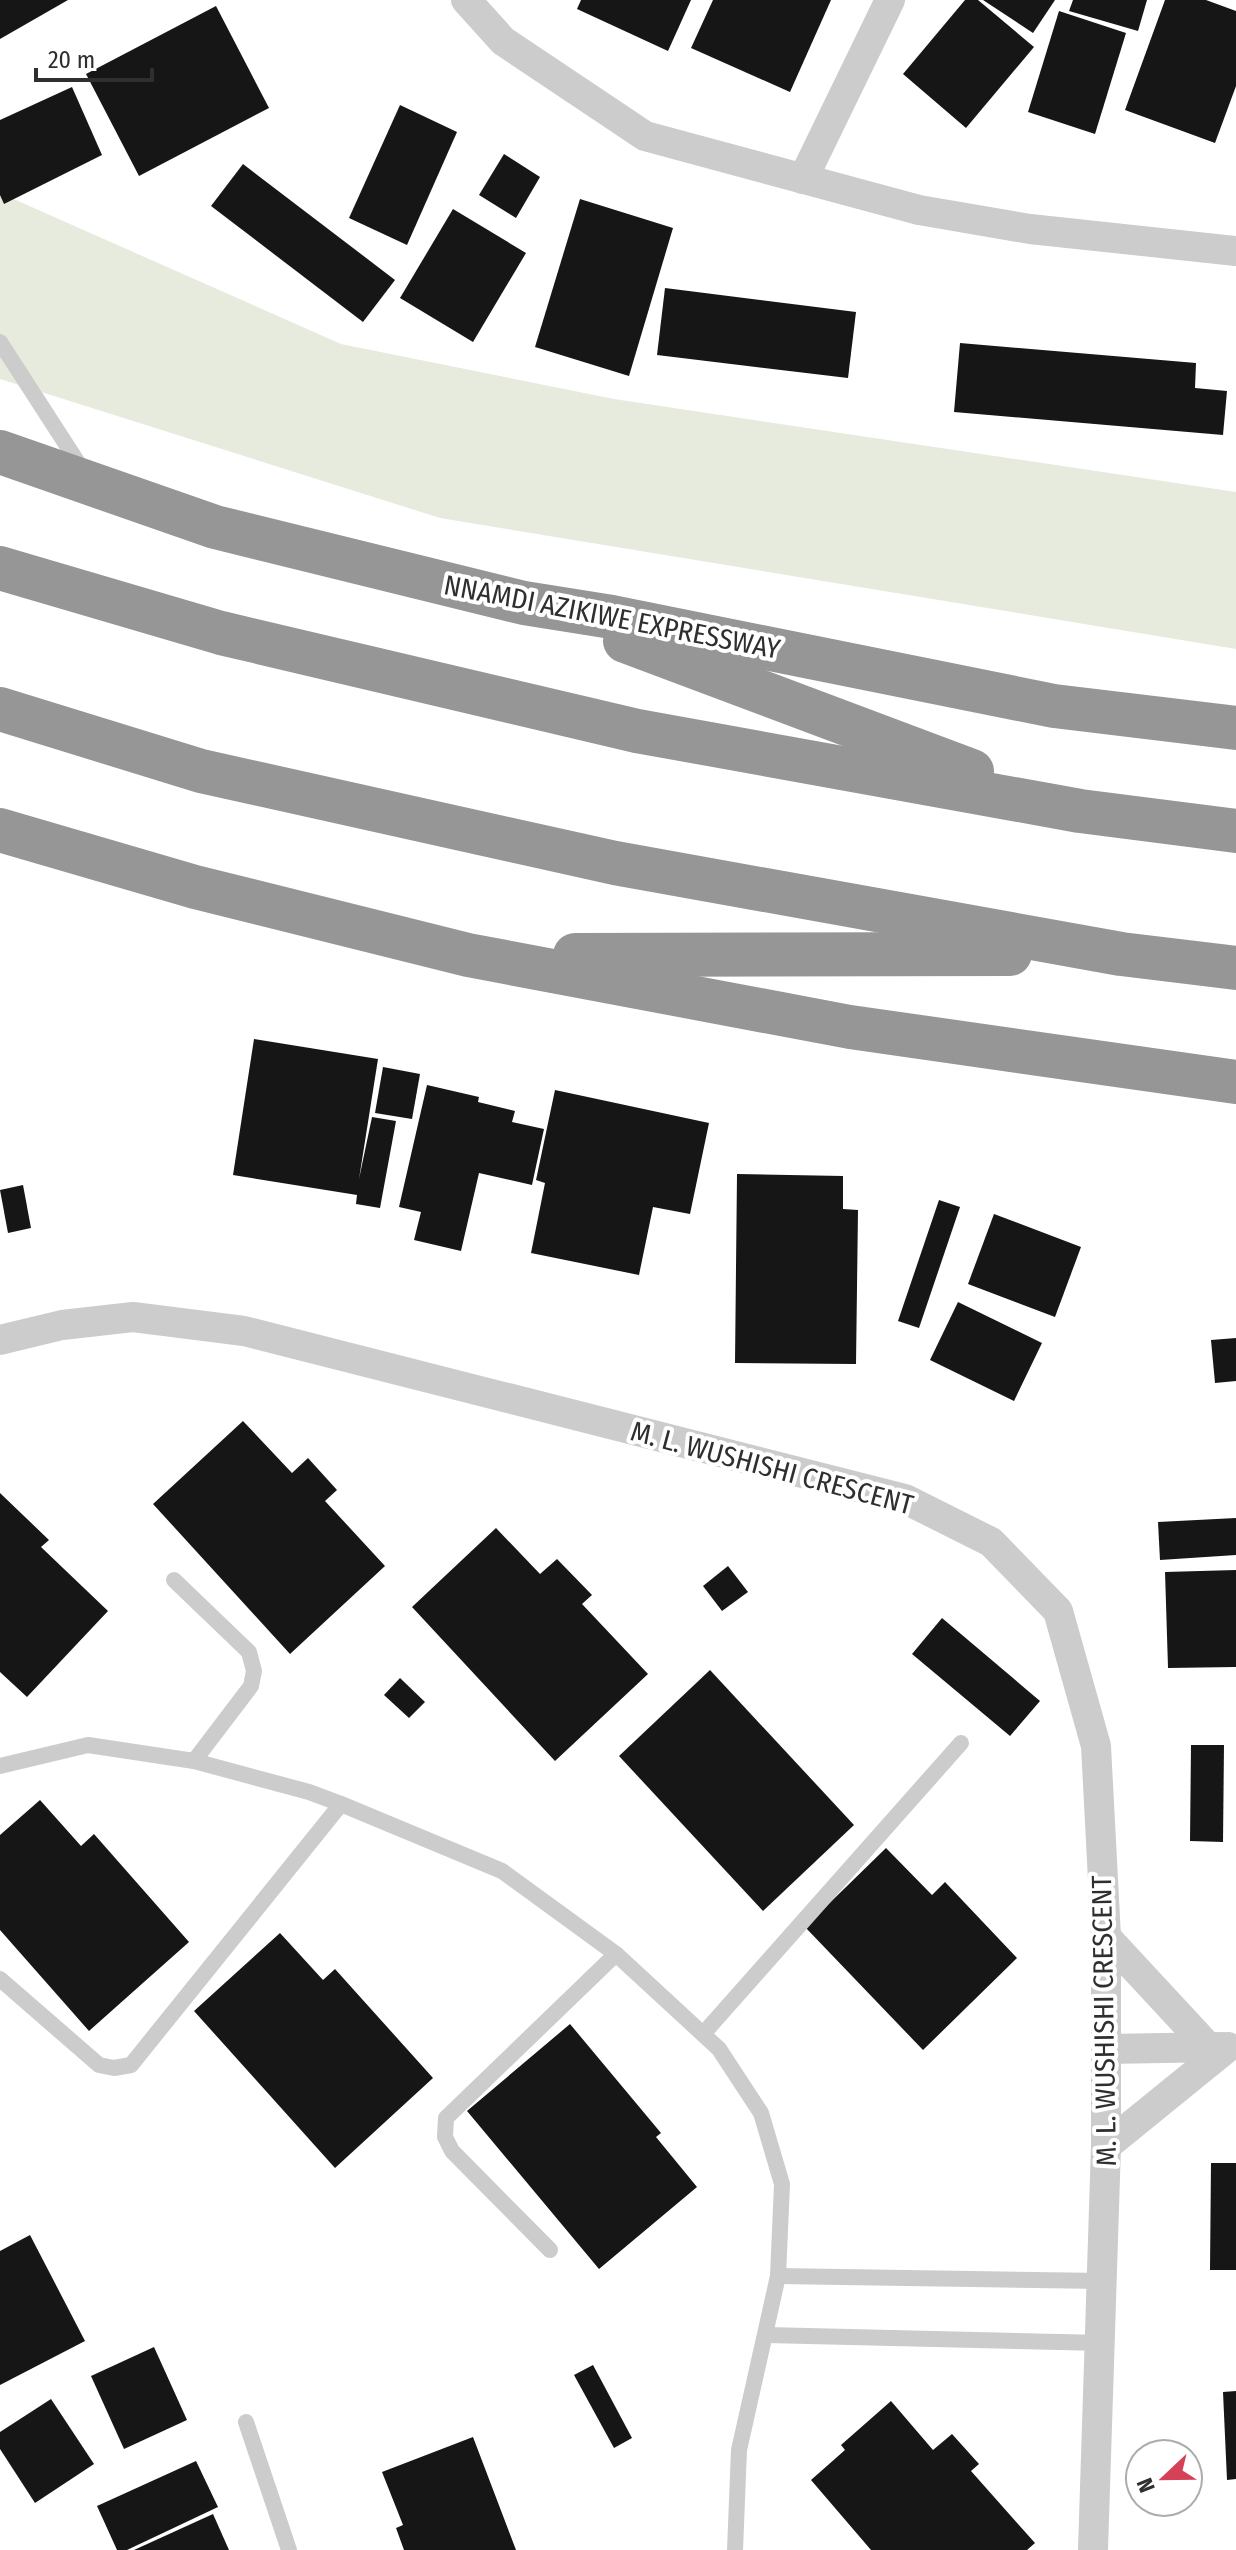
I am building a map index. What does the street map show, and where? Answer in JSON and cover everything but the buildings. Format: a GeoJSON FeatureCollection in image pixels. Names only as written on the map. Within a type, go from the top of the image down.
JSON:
{"type":"FeatureCollection","features":[{"type":"Feature","properties":{"kind":"highway","name":"NNAMDI AZIKIWE EXPRESSWAY"},"geometry":{"type":"LineString","coordinates":[[0,452],[89,480],[215,527],[524,603],[612,617],[1054,706],[1236,728]]}},
{"type":"Feature","properties":{"kind":"highway"},"geometry":{"type":"LineString","coordinates":[[0,568],[221,633],[637,731],[1080,811],[1236,831]]}},
{"type":"Feature","properties":{"kind":"highway"},"geometry":{"type":"LineString","coordinates":[[524,603],[1080,811]]}},
{"type":"Feature","properties":{"kind":"highway"},"geometry":{"type":"LineString","coordinates":[[0,709],[201,771],[615,863],[1121,954],[1236,968]]}},
{"type":"Feature","properties":{"kind":"highway"},"geometry":{"type":"LineString","coordinates":[[0,830],[195,887],[468,955],[850,1027],[1236,1082]]}},
{"type":"Feature","properties":{"kind":"highway"},"geometry":{"type":"LineString","coordinates":[[468,955],[1121,954]]}},
{"type":"Feature","properties":{"kind":"street"},"geometry":{"type":"LineString","coordinates":[[466,0],[503,41],[645,136],[919,210],[1030,229],[1236,251]]}},
{"type":"Feature","properties":{"kind":"street"},"geometry":{"type":"LineString","coordinates":[[803,179],[890,0]]}},
{"type":"Feature","properties":{"kind":"street","name":"M. L. WUSHISHI CRESCENT"},"geometry":{"type":"LineString","coordinates":[[0,1340],[62,1325],[133,1317],[244,1331],[905,1499],[991,1542],[1058,1611],[1096,1746],[1106,1937],[1104,2281],[1093,2550]]}},
{"type":"Feature","properties":{"kind":"street"},"geometry":{"type":"LineString","coordinates":[[1106,1937],[1224,2047]]}},
{"type":"Feature","properties":{"kind":"street"},"geometry":{"type":"LineString","coordinates":[[1106,2049],[1224,2047]]}},
{"type":"Feature","properties":{"kind":"street"},"geometry":{"type":"LineString","coordinates":[[1106,2146],[1224,2047]]}},
{"type":"Feature","properties":{"kind":"lane"},"geometry":{"type":"LineString","coordinates":[[0,342],[89,480]]}},
{"type":"Feature","properties":{"kind":"lane"},"geometry":{"type":"LineString","coordinates":[[174,1580],[249,1652],[254,1671],[251,1686],[194,1761]]}},
{"type":"Feature","properties":{"kind":"lane"},"geometry":{"type":"LineString","coordinates":[[703,2034],[961,1743]]}},
{"type":"Feature","properties":{"kind":"lane"},"geometry":{"type":"LineString","coordinates":[[0,1766],[88,1745],[194,1761],[309,1792],[341,1804],[502,1871],[616,1954],[719,2049],[761,2113],[782,2184],[778,2276],[739,2450],[735,2550]]}},
{"type":"Feature","properties":{"kind":"lane"},"geometry":{"type":"LineString","coordinates":[[0,1979],[99,2065],[114,2068],[131,2065],[341,1804]]}},
{"type":"Feature","properties":{"kind":"lane"},"geometry":{"type":"LineString","coordinates":[[550,2250],[452,2151],[445,2137],[446,2118],[616,1954]]}},
{"type":"Feature","properties":{"kind":"lane"},"geometry":{"type":"LineString","coordinates":[[778,2276],[1104,2281]]}},
{"type":"Feature","properties":{"kind":"lane"},"geometry":{"type":"LineString","coordinates":[[766,2335],[1102,2343]]}},
{"type":"Feature","properties":{"kind":"lane"},"geometry":{"type":"LineString","coordinates":[[246,2422],[289,2550]]}},
{"type":"Feature","properties":{"kind":"shaded area"},"geometry":{"type":"Polygon","coordinates":[[[0,193],[341,344],[614,399],[1236,492],[1236,649],[440,518],[0,379],[0,193]]]}}]}
